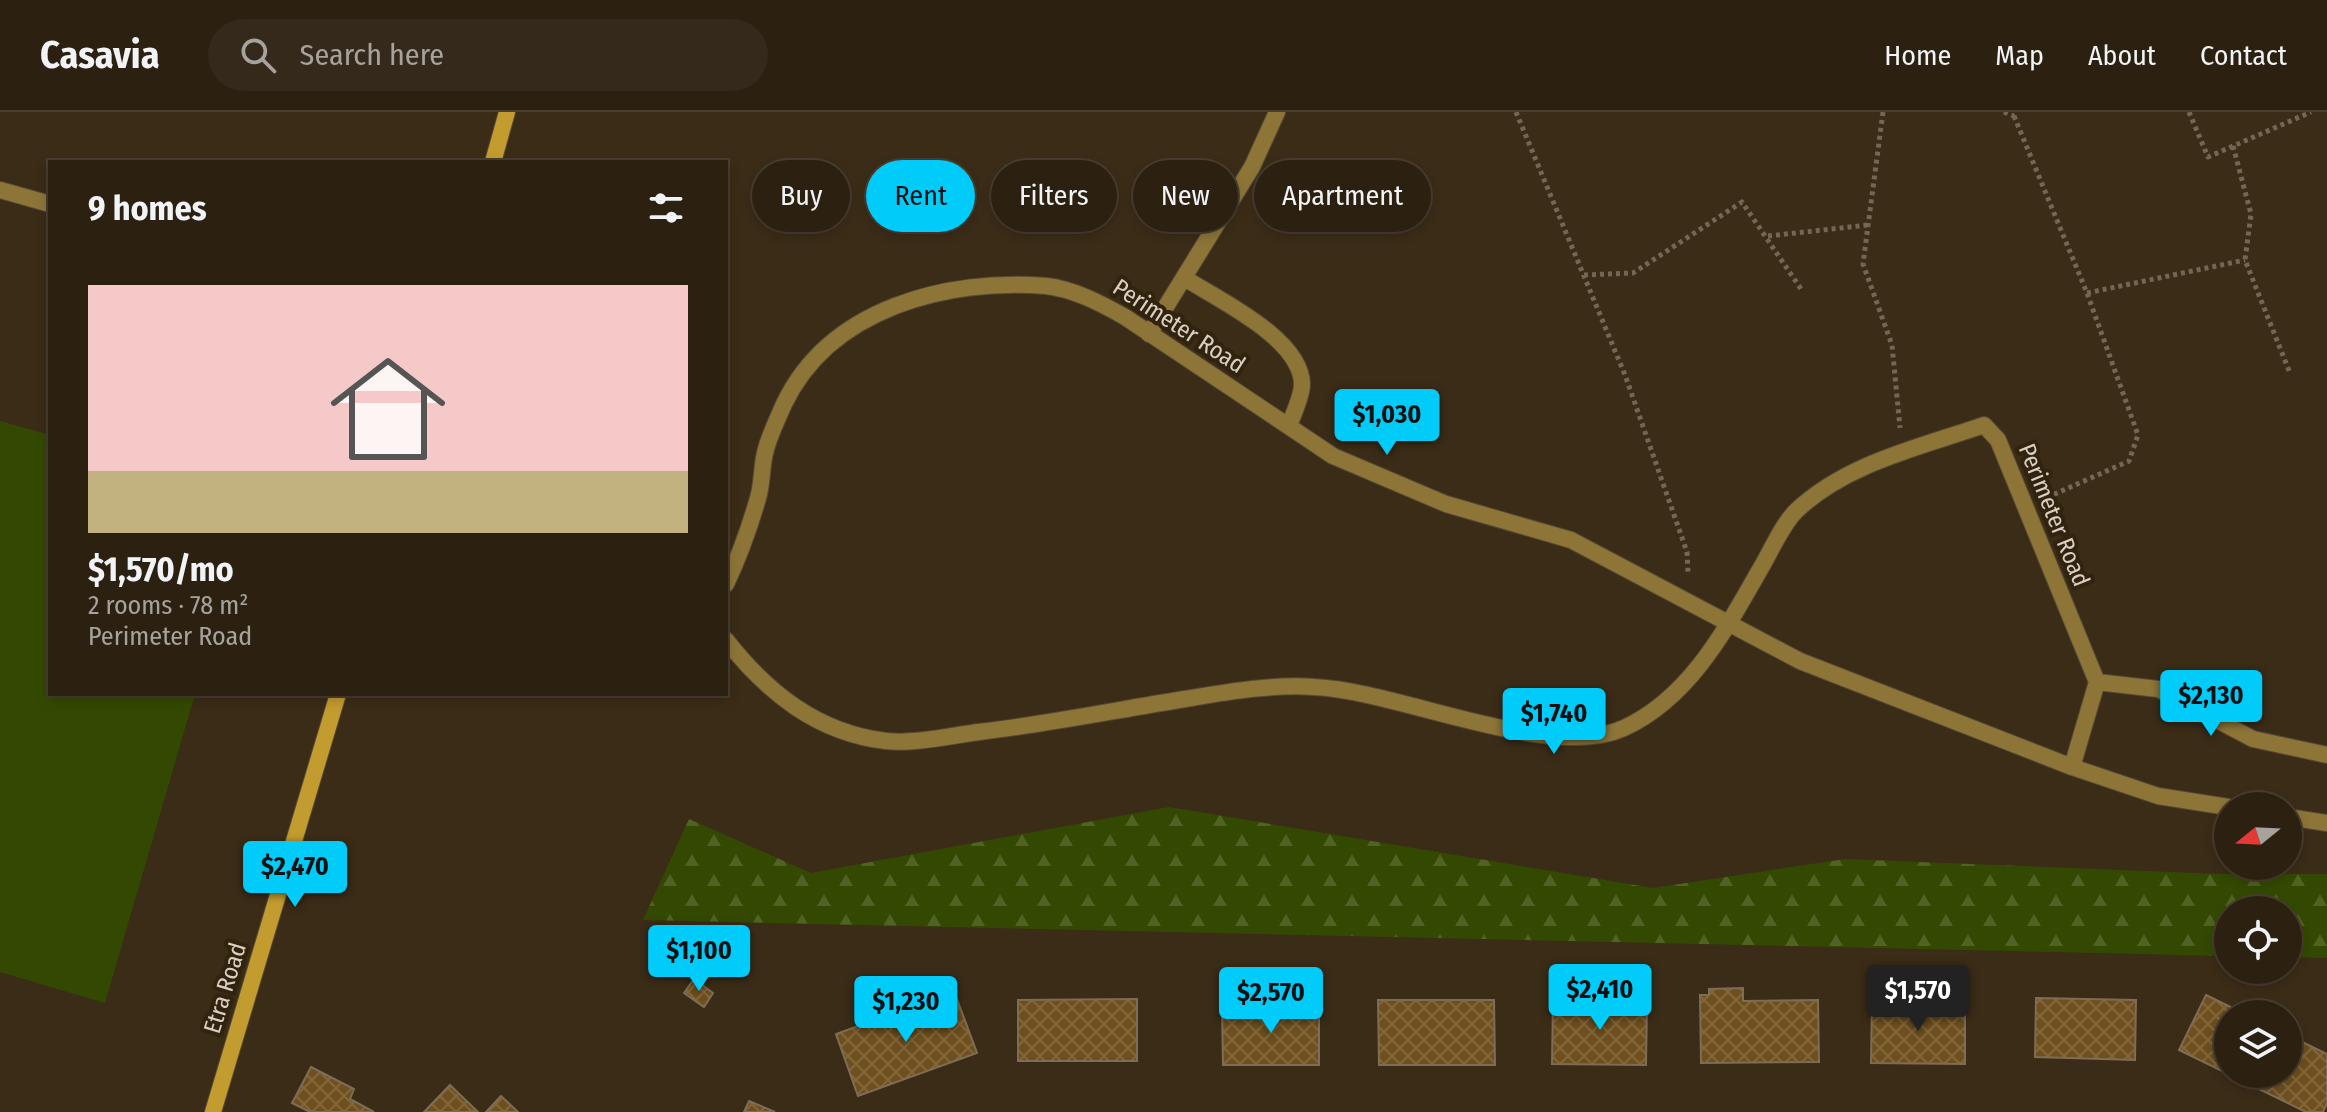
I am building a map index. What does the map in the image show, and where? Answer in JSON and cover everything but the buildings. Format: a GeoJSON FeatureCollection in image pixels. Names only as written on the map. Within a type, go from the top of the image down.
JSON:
{"type":"FeatureCollection","features":[{"type":"Feature","properties":{"kind":"main road"},"geometry":{"type":"LineString","coordinates":[[494,160],[507,112]]}},
{"type":"Feature","properties":{"kind":"main road","name":"Etra Road"},"geometry":{"type":"LineString","coordinates":[[213,1112],[337,696]]}},
{"type":"Feature","properties":{"kind":"street"},"geometry":{"type":"LineString","coordinates":[[1149,334],[1186,279],[1252,167],[1277,112]]}},
{"type":"Feature","properties":{"kind":"street"},"geometry":{"type":"LineString","coordinates":[[0,190],[48,203]]}},
{"type":"Feature","properties":{"kind":"street"},"geometry":{"type":"LineString","coordinates":[[1186,279],[1265,330],[1293,354],[1302,385],[1289,426]]}},
{"type":"Feature","properties":{"kind":"street","name":"Perimeter Road"},"geometry":{"type":"LineString","coordinates":[[728,579],[759,495],[766,450],[785,403],[807,366],[837,335],[877,313],[931,294],[1048,286],[1097,301],[1333,456],[1446,504],[1571,540],[1800,661],[2072,767],[2158,796],[2214,805]]}},
{"type":"Feature","properties":{"kind":"street","name":"Perimeter Road"},"geometry":{"type":"LineString","coordinates":[[728,642],[778,697],[808,716],[844,731],[887,741],[1028,726],[1236,691],[1314,687],[1398,699],[1497,727],[1543,735],[1589,738],[1620,730],[1648,715],[1699,668],[1729,624],[1793,513],[1827,487],[1872,464],[1984,425],[1998,440],[2097,682]]}},
{"type":"Feature","properties":{"kind":"street"},"geometry":{"type":"LineString","coordinates":[[2072,767],[2097,682],[2158,689],[2253,739],[2327,755]]}},
{"type":"Feature","properties":{"kind":"street"},"geometry":{"type":"LineString","coordinates":[[2302,819],[2327,823]]}},
{"type":"Feature","properties":{"kind":"path"},"geometry":{"type":"LineString","coordinates":[[1516,112],[1625,375],[1687,552],[1688,573],[1676,595]]}},
{"type":"Feature","properties":{"kind":"path"},"geometry":{"type":"LineString","coordinates":[[1883,112],[1863,264],[1892,345],[1903,453]]}},
{"type":"Feature","properties":{"kind":"path"},"geometry":{"type":"LineString","coordinates":[[2004,112],[2015,114],[2087,293],[2138,435],[2129,461],[2025,507]]}},
{"type":"Feature","properties":{"kind":"path"},"geometry":{"type":"LineString","coordinates":[[2189,112],[2208,157],[2311,112]]}},
{"type":"Feature","properties":{"kind":"path"},"geometry":{"type":"LineString","coordinates":[[2233,146],[2251,214],[2245,260],[2290,373]]}},
{"type":"Feature","properties":{"kind":"path"},"geometry":{"type":"LineString","coordinates":[[1584,275],[1633,273],[1742,202],[1768,236],[1803,292]]}},
{"type":"Feature","properties":{"kind":"path"},"geometry":{"type":"LineString","coordinates":[[1768,236],[1868,225]]}},
{"type":"Feature","properties":{"kind":"path"},"geometry":{"type":"LineString","coordinates":[[2087,293],[2245,260]]}},
{"type":"Feature","properties":{"kind":"green space"},"geometry":{"type":"Polygon","coordinates":[[[0,421],[48,434],[48,696],[194,696],[105,1003],[0,972],[0,421]]]}},
{"type":"Feature","properties":{"kind":"green space"},"geometry":{"type":"Polygon","coordinates":[[[1169,807],[1653,888],[1845,859],[2214,874],[2214,880],[2302,880],[2302,874],[2327,874],[2327,958],[2302,957],[2302,896],[2214,896],[2214,956],[643,920],[689,819],[811,873],[1169,807]]]}}]}
